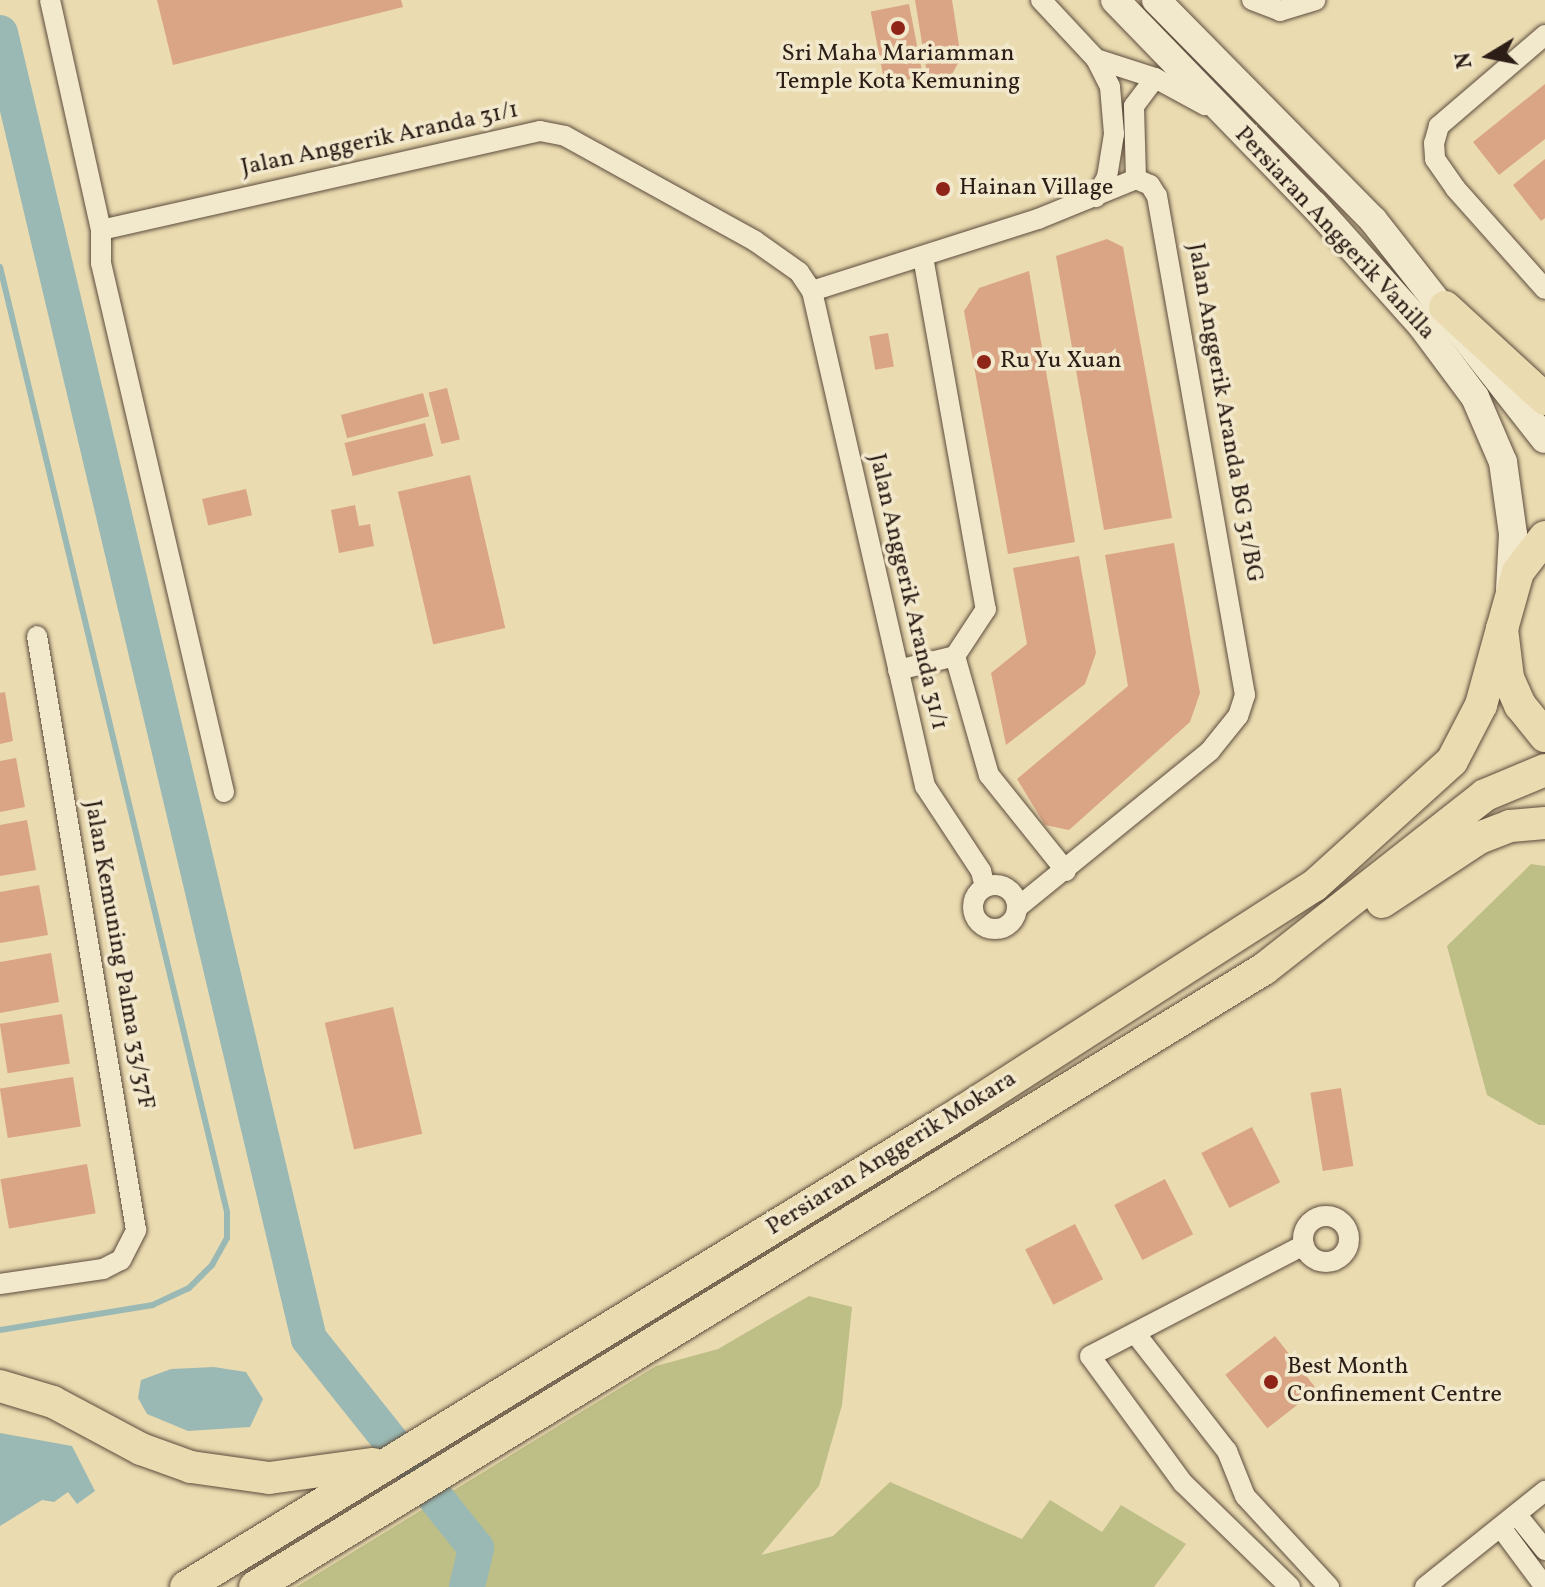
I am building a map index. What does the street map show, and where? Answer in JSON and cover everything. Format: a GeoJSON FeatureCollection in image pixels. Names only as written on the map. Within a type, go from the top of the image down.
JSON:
{"type":"FeatureCollection","features":[{"type":"Feature","properties":{"kind":"main road","name":"Persiaran Anggerik Vanilla"},"geometry":{"type":"LineString","coordinates":[[1115,0],[1314,205],[1422,326],[1488,419],[1509,496],[1510,590]]}},
{"type":"Feature","properties":{"kind":"main road","name":"Persiaran Anggerik Vanilla"},"geometry":{"type":"LineString","coordinates":[[1156,0],[1314,156],[1445,307],[1545,439]]}},
{"type":"Feature","properties":{"kind":"main road"},"geometry":{"type":"LineString","coordinates":[[1445,307],[1545,399]]}},
{"type":"Feature","properties":{"kind":"main road"},"geometry":{"type":"LineString","coordinates":[[1545,537],[1510,590],[1502,629],[1508,678],[1520,705],[1545,736]]}},
{"type":"Feature","properties":{"kind":"main road","name":"Persiaran Anggerik Mokara"},"geometry":{"type":"LineString","coordinates":[[186,1587],[962,1112],[1314,886],[1452,761],[1481,705],[1502,629]]}},
{"type":"Feature","properties":{"kind":"main road","name":"Persiaran Anggerik Mokara"},"geometry":{"type":"LineString","coordinates":[[255,1587],[1264,969],[1485,795],[1545,770]]}},
{"type":"Feature","properties":{"kind":"main road"},"geometry":{"type":"LineString","coordinates":[[1264,969],[1336,935],[1479,838],[1510,826],[1545,823]]}},
{"type":"Feature","properties":{"kind":"main road"},"geometry":{"type":"LineString","coordinates":[[0,1386],[53,1402],[141,1449],[234,1476],[269,1478],[391,1461]]}},
{"type":"Feature","properties":{"kind":"street"},"geometry":{"type":"LineString","coordinates":[[50,0],[101,230],[101,263],[224,792]]}},
{"type":"Feature","properties":{"kind":"street"},"geometry":{"type":"LineString","coordinates":[[1041,0],[1096,59],[1110,87],[1114,134],[1107,177],[1096,197]]}},
{"type":"Feature","properties":{"kind":"street"},"geometry":{"type":"LineString","coordinates":[[1252,0],[1280,11],[1315,0]]}},
{"type":"Feature","properties":{"kind":"street"},"geometry":{"type":"LineString","coordinates":[[1542,277],[1455,188],[1435,159],[1434,143],[1439,126],[1545,35]]}},
{"type":"Feature","properties":{"kind":"street"},"geometry":{"type":"LineString","coordinates":[[1096,59],[1185,91],[1244,136]]}},
{"type":"Feature","properties":{"kind":"street"},"geometry":{"type":"LineString","coordinates":[[812,291],[923,257],[1096,197],[1136,179],[1134,106],[1155,78]]}},
{"type":"Feature","properties":{"kind":"street","name":"Jalan Anggerik Aranda 31/1"},"geometry":{"type":"LineString","coordinates":[[101,230],[512,136],[555,133],[790,263],[812,291],[925,786],[981,871],[985,887]]}},
{"type":"Feature","properties":{"kind":"street","name":"Jalan Anggerik Aranda BG 31/BG"},"geometry":{"type":"LineString","coordinates":[[1017,908],[1210,751],[1233,724],[1245,695],[1162,214],[1150,185],[1136,179]]}},
{"type":"Feature","properties":{"kind":"street"},"geometry":{"type":"LineString","coordinates":[[898,670],[955,656],[986,609],[923,257]]}},
{"type":"Feature","properties":{"kind":"street","name":"Jalan Kemuning Palma 33/37F"},"geometry":{"type":"LineString","coordinates":[[0,1284],[103,1269],[121,1260],[133,1242],[135,1203],[37,636]]}},
{"type":"Feature","properties":{"kind":"street"},"geometry":{"type":"LineString","coordinates":[[955,656],[989,775],[1066,871]]}},
{"type":"Feature","properties":{"kind":"street"},"geometry":{"type":"LineString","coordinates":[[985,887],[1007,888],[1017,908],[1008,926],[986,928],[976,919],[973,905],[985,887]]}},
{"type":"Feature","properties":{"kind":"street"},"geometry":{"type":"LineString","coordinates":[[1290,1587],[1183,1483],[1090,1356],[1304,1245]]}},
{"type":"Feature","properties":{"kind":"street"},"geometry":{"type":"LineString","coordinates":[[1135,1333],[1227,1451],[1236,1482],[1329,1587]]}},
{"type":"Feature","properties":{"kind":"street"},"geometry":{"type":"LineString","coordinates":[[1207,1503],[1236,1482]]}},
{"type":"Feature","properties":{"kind":"street"},"geometry":{"type":"LineString","coordinates":[[1425,1587],[1545,1491]]}},
{"type":"Feature","properties":{"kind":"street"},"geometry":{"type":"LineString","coordinates":[[1510,1522],[1545,1550]]}},
{"type":"Feature","properties":{"kind":"street"},"geometry":{"type":"LineString","coordinates":[[1510,1522],[1545,1587]]}},
{"type":"Feature","properties":{"kind":"green space"},"geometry":{"type":"Polygon","coordinates":[[[1531,864],[1545,866],[1545,1125],[1539,1125],[1487,1095],[1447,946],[1531,864]]]}},
{"type":"Feature","properties":{"kind":"green space"},"geometry":{"type":"Polygon","coordinates":[[[809,1296],[852,1307],[842,1405],[819,1486],[761,1555],[833,1536],[890,1482],[1022,1539],[1050,1500],[1102,1532],[1121,1505],[1186,1544],[1154,1587],[296,1587],[656,1366],[718,1349],[809,1296]]]}},
{"type":"Feature","properties":{"kind":"water"},"geometry":{"type":"Polygon","coordinates":[[[214,1367],[246,1372],[263,1399],[250,1427],[188,1431],[147,1414],[138,1398],[141,1380],[171,1369],[214,1367]]]}},
{"type":"Feature","properties":{"kind":"water"},"geometry":{"type":"Polygon","coordinates":[[[0,1433],[72,1446],[95,1491],[77,1504],[68,1492],[54,1502],[42,1500],[0,1526],[0,1433]]]}},
{"type":"Feature","properties":{"kind":"building"},"geometry":{"type":"Polygon","coordinates":[[[157,0],[401,0],[403,7],[173,65],[157,0]]]}},
{"type":"Feature","properties":{"kind":"building"},"geometry":{"type":"Polygon","coordinates":[[[915,0],[952,0],[961,58],[951,76],[928,80],[915,0]]]}},
{"type":"Feature","properties":{"kind":"building"},"geometry":{"type":"Polygon","coordinates":[[[909,4],[923,77],[885,84],[871,11],[909,4]]]}},
{"type":"Feature","properties":{"kind":"building"},"geometry":{"type":"Polygon","coordinates":[[[1545,84],[1545,139],[1499,175],[1473,142],[1545,84]]]}},
{"type":"Feature","properties":{"kind":"building"},"geometry":{"type":"Polygon","coordinates":[[[1545,159],[1545,218],[1541,221],[1513,185],[1545,159]]]}},
{"type":"Feature","properties":{"kind":"building"},"geometry":{"type":"Polygon","coordinates":[[[1107,239],[1123,247],[1172,518],[1104,530],[1056,256],[1107,239]]]}},
{"type":"Feature","properties":{"kind":"building"},"geometry":{"type":"Polygon","coordinates":[[[1029,271],[1075,542],[1008,554],[964,311],[979,288],[1029,271]]]}},
{"type":"Feature","properties":{"kind":"building"},"geometry":{"type":"Polygon","coordinates":[[[888,333],[894,366],[875,370],[869,336],[888,333]]]}},
{"type":"Feature","properties":{"kind":"building"},"geometry":{"type":"Polygon","coordinates":[[[447,388],[460,439],[441,444],[429,393],[447,388]]]}},
{"type":"Feature","properties":{"kind":"building"},"geometry":{"type":"Polygon","coordinates":[[[423,393],[429,416],[347,438],[341,415],[423,393]]]}},
{"type":"Feature","properties":{"kind":"building"},"geometry":{"type":"Polygon","coordinates":[[[425,423],[433,456],[353,476],[344,443],[425,423]]]}},
{"type":"Feature","properties":{"kind":"building"},"geometry":{"type":"Polygon","coordinates":[[[470,475],[505,628],[433,645],[398,492],[470,475]]]}},
{"type":"Feature","properties":{"kind":"building"},"geometry":{"type":"Polygon","coordinates":[[[246,489],[252,515],[208,525],[202,499],[246,489]]]}},
{"type":"Feature","properties":{"kind":"building"},"geometry":{"type":"Polygon","coordinates":[[[355,505],[359,526],[370,524],[374,546],[339,553],[331,510],[355,505]]]}},
{"type":"Feature","properties":{"kind":"building"},"geometry":{"type":"Polygon","coordinates":[[[1174,543],[1200,693],[1190,722],[1069,830],[1045,825],[1017,779],[1128,686],[1105,555],[1174,543]]]}},
{"type":"Feature","properties":{"kind":"building"},"geometry":{"type":"Polygon","coordinates":[[[1079,556],[1096,653],[1085,684],[1006,745],[991,673],[1027,644],[1013,568],[1079,556]]]}},
{"type":"Feature","properties":{"kind":"building"},"geometry":{"type":"Polygon","coordinates":[[[5,692],[13,741],[0,744],[0,693],[5,692]]]}},
{"type":"Feature","properties":{"kind":"building"},"geometry":{"type":"Polygon","coordinates":[[[16,758],[25,807],[0,812],[0,761],[16,758]]]}},
{"type":"Feature","properties":{"kind":"building"},"geometry":{"type":"Polygon","coordinates":[[[27,820],[36,870],[0,876],[0,825],[27,820]]]}},
{"type":"Feature","properties":{"kind":"building"},"geometry":{"type":"Polygon","coordinates":[[[39,885],[48,935],[0,943],[0,892],[39,885]]]}},
{"type":"Feature","properties":{"kind":"building"},"geometry":{"type":"Polygon","coordinates":[[[51,953],[59,1002],[0,1013],[0,962],[51,953]]]}},
{"type":"Feature","properties":{"kind":"building"},"geometry":{"type":"Polygon","coordinates":[[[393,1007],[422,1134],[354,1149],[325,1023],[393,1007]]]}},
{"type":"Feature","properties":{"kind":"building"},"geometry":{"type":"Polygon","coordinates":[[[62,1014],[70,1063],[8,1073],[0,1024],[62,1014]]]}},
{"type":"Feature","properties":{"kind":"building"},"geometry":{"type":"Polygon","coordinates":[[[73,1077],[81,1126],[8,1138],[0,1089],[73,1077]]]}},
{"type":"Feature","properties":{"kind":"building"},"geometry":{"type":"Polygon","coordinates":[[[1341,1088],[1353,1166],[1323,1171],[1310,1093],[1341,1088]]]}},
{"type":"Feature","properties":{"kind":"building"},"geometry":{"type":"Polygon","coordinates":[[[1252,1127],[1280,1182],[1229,1208],[1201,1153],[1252,1127]]]}},
{"type":"Feature","properties":{"kind":"building"},"geometry":{"type":"Polygon","coordinates":[[[87,1164],[96,1213],[9,1229],[0,1179],[87,1164]]]}},
{"type":"Feature","properties":{"kind":"building"},"geometry":{"type":"Polygon","coordinates":[[[1165,1179],[1193,1234],[1142,1260],[1114,1205],[1165,1179]]]}},
{"type":"Feature","properties":{"kind":"building"},"geometry":{"type":"Polygon","coordinates":[[[1075,1224],[1103,1279],[1053,1305],[1025,1249],[1075,1224]]]}},
{"type":"Feature","properties":{"kind":"building","name":"Best Month Confinement Centre"},"geometry":{"type":"Polygon","coordinates":[[[1275,1336],[1317,1390],[1267,1428],[1225,1375],[1275,1336]]]}},
{"type":"Feature","properties":{"kind":"waterway"},"geometry":{"type":"LineString","coordinates":[[0,33],[309,1339],[476,1548],[467,1587]]}},
{"type":"Feature","properties":{"kind":"waterway"},"geometry":{"type":"LineString","coordinates":[[0,267],[227,1212],[227,1238],[212,1265],[189,1288],[153,1305],[0,1330]]}},
{"type":"Feature","properties":{"kind":"place","name":"Sri Maha Mariamman Temple Kota Kemuning"},"geometry":{"type":"Point","coordinates":[898,28]}},
{"type":"Feature","properties":{"kind":"place","name":"Hainan Village"},"geometry":{"type":"Point","coordinates":[943,189]}},
{"type":"Feature","properties":{"kind":"place","name":"Ru Yu Xuan"},"geometry":{"type":"Point","coordinates":[984,362]}},
{"type":"Feature","properties":{"kind":"place","name":"Best Month Confinement Centre"},"geometry":{"type":"Point","coordinates":[1271,1382]}}]}
